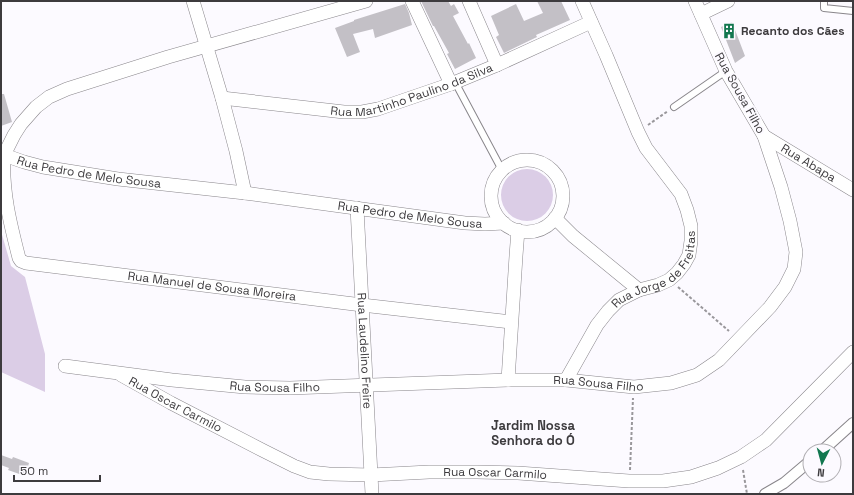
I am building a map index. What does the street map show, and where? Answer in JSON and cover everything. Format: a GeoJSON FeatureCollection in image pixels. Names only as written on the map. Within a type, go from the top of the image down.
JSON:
{"type":"FeatureCollection","features":[{"type":"Feature","properties":{"kind":"street"},"geometry":{"type":"LineString","coordinates":[[193,1],[222,98],[245,193]]}},
{"type":"Feature","properties":{"kind":"street","name":"Rua Pedro de Melo Sousa"},"geometry":{"type":"LineString","coordinates":[[366,1],[206,46],[67,89],[49,97],[36,107],[21,124],[3,154],[43,167],[118,179],[245,193],[465,223],[504,224]]}},
{"type":"Feature","properties":{"kind":"street"},"geometry":{"type":"LineString","coordinates":[[412,1],[453,83]]}},
{"type":"Feature","properties":{"kind":"street"},"geometry":{"type":"LineString","coordinates":[[469,1],[497,65]]}},
{"type":"Feature","properties":{"kind":"street","name":"Rua Jorge de Freitas"},"geometry":{"type":"LineString","coordinates":[[566,380],[597,325],[604,316],[619,300],[639,290],[658,286],[677,274],[689,255],[691,241],[691,226],[681,194],[646,148],[582,1]]}},
{"type":"Feature","properties":{"kind":"street","name":"Rua Sousa Filho"},"geometry":{"type":"LineString","coordinates":[[65,366],[172,380],[244,387],[290,388],[508,380],[566,380],[634,387],[672,383],[697,375],[719,360],[770,307],[785,287],[794,269],[796,252],[781,187],[764,136],[726,71],[695,1]]}},
{"type":"Feature","properties":{"kind":"street"},"geometry":{"type":"LineString","coordinates":[[701,14],[728,1]]}},
{"type":"Feature","properties":{"kind":"street","name":"Rua Martinho Paulino da Silva"},"geometry":{"type":"LineString","coordinates":[[222,98],[344,112],[362,112],[378,109],[453,83],[497,65],[591,22]]}},
{"type":"Feature","properties":{"kind":"street","name":"Rua Abapa"},"geometry":{"type":"LineString","coordinates":[[764,136],[853,190]]}},
{"type":"Feature","properties":{"kind":"street","name":"Rua Manuel de Sousa Moreira"},"geometry":{"type":"LineString","coordinates":[[3,154],[6,200],[19,258],[26,263],[362,305],[512,322]]}},
{"type":"Feature","properties":{"kind":"street"},"geometry":{"type":"LineString","coordinates":[[523,160],[536,161],[547,165],[556,173],[562,184],[563,196],[561,208],[555,218],[548,225],[539,230],[529,232],[518,230],[504,224],[493,206],[491,196],[492,187],[502,170],[512,163],[523,160]]}},
{"type":"Feature","properties":{"kind":"street","name":"Rua Laudelino Freire"},"geometry":{"type":"LineString","coordinates":[[357,208],[372,494]]}},
{"type":"Feature","properties":{"kind":"street"},"geometry":{"type":"LineString","coordinates":[[555,218],[573,236],[639,290]]}},
{"type":"Feature","properties":{"kind":"street"},"geometry":{"type":"LineString","coordinates":[[508,380],[518,230]]}},
{"type":"Feature","properties":{"kind":"street","name":"Rua Oscar Carmilo"},"geometry":{"type":"LineString","coordinates":[[115,372],[171,403],[294,466],[310,472],[371,475],[429,472],[518,473],[629,481],[691,477],[718,468],[741,457],[766,440],[853,352]]}},
{"type":"Feature","properties":{"kind":"street"},"geometry":{"type":"LineString","coordinates":[[831,443],[853,423]]}},
{"type":"Feature","properties":{"kind":"street"},"geometry":{"type":"LineString","coordinates":[[765,494],[784,483],[802,468]]}},
{"type":"Feature","properties":{"kind":"lane"},"geometry":{"type":"LineString","coordinates":[[824,1],[824,8],[853,11]]}},
{"type":"Feature","properties":{"kind":"lane"},"geometry":{"type":"LineString","coordinates":[[674,107],[726,71]]}},
{"type":"Feature","properties":{"kind":"lane"},"geometry":{"type":"LineString","coordinates":[[453,83],[502,170]]}},
{"type":"Feature","properties":{"kind":"path"},"geometry":{"type":"LineString","coordinates":[[638,132],[674,107]]}},
{"type":"Feature","properties":{"kind":"path"},"geometry":{"type":"LineString","coordinates":[[669,280],[739,340]]}},
{"type":"Feature","properties":{"kind":"path"},"geometry":{"type":"LineString","coordinates":[[629,481],[634,387]]}},
{"type":"Feature","properties":{"kind":"path"},"geometry":{"type":"LineString","coordinates":[[741,457],[747,494]]}},
{"type":"Feature","properties":{"kind":"shaded area"},"geometry":{"type":"Polygon","coordinates":[[[522,169],[532,169],[542,173],[549,180],[553,190],[553,200],[549,210],[542,217],[532,221],[522,221],[512,217],[505,210],[501,200],[501,190],[505,180],[512,173],[522,169]]]}},
{"type":"Feature","properties":{"kind":"shaded area"},"geometry":{"type":"Polygon","coordinates":[[[1,231],[11,266],[25,277],[45,354],[45,392],[1,372],[1,231]]]}},
{"type":"Feature","properties":{"kind":"building"},"geometry":{"type":"Polygon","coordinates":[[[421,1],[448,1],[451,6],[454,4],[459,13],[453,16],[476,58],[455,69],[447,54],[449,53],[433,26],[421,1]]]}},
{"type":"Feature","properties":{"kind":"building"},"geometry":{"type":"Polygon","coordinates":[[[537,1],[561,1],[570,20],[536,35],[537,37],[504,53],[496,37],[499,35],[491,16],[516,4],[524,21],[543,13],[537,1]]]}},
{"type":"Feature","properties":{"kind":"building"},"geometry":{"type":"Polygon","coordinates":[[[405,4],[412,25],[375,38],[373,29],[353,34],[360,52],[347,57],[335,28],[354,20],[405,4]]]}},
{"type":"Feature","properties":{"kind":"building"},"geometry":{"type":"Polygon","coordinates":[[[732,22],[745,56],[735,63],[721,27],[732,22]]]}},
{"type":"Feature","properties":{"kind":"building"},"geometry":{"type":"Polygon","coordinates":[[[1,94],[4,94],[12,122],[1,126],[1,94]]]}},
{"type":"Feature","properties":{"kind":"building"},"geometry":{"type":"Polygon","coordinates":[[[1,455],[12,459],[13,457],[29,463],[25,476],[8,470],[9,468],[1,465],[1,455]]]}},
{"type":"Feature","properties":{"kind":"place","name":"Recanto dos Cães"},"geometry":{"type":"Point","coordinates":[729,31]}},
{"type":"Feature","properties":{"kind":"district","name":"Jardim Nossa Senhora do Ó"},"geometry":{"type":"Point","coordinates":[533,432]}}]}
